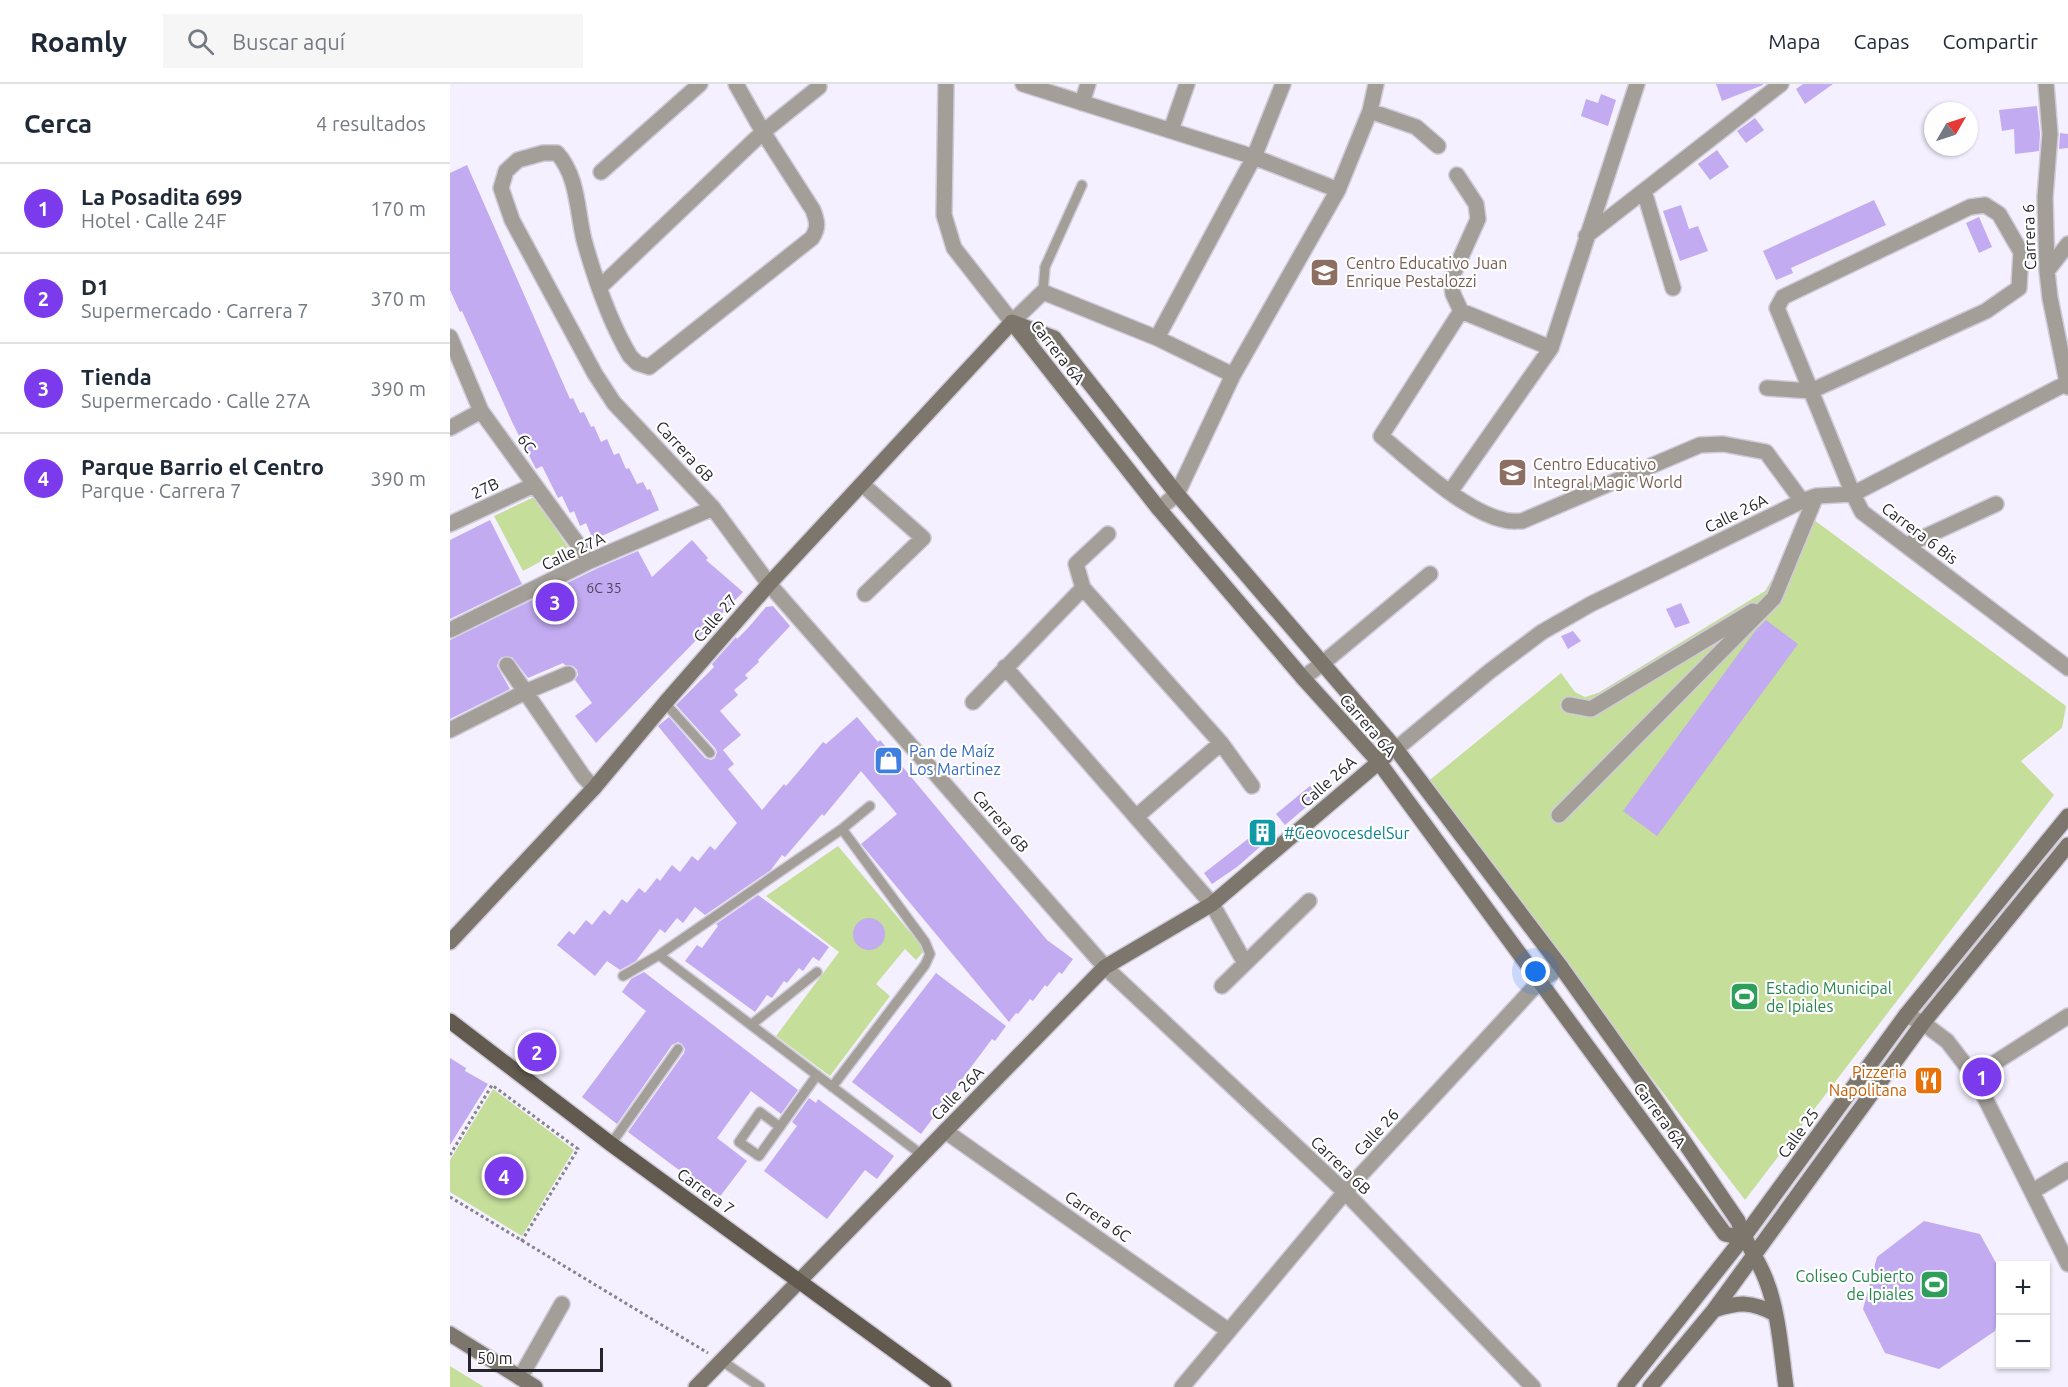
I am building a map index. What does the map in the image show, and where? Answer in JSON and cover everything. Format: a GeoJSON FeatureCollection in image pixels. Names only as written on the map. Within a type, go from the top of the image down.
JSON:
{"type":"FeatureCollection","features":[{"type":"Feature","properties":{"kind":"main road","name":"Carrera 7"},"geometry":{"type":"LineString","coordinates":[[450,1020],[612,1144],[944,1387]]}},
{"type":"Feature","properties":{"kind":"street"},"geometry":{"type":"LineString","coordinates":[[601,172],[700,84]]}},
{"type":"Feature","properties":{"kind":"street"},"geometry":{"type":"LineString","coordinates":[[736,84],[763,132],[813,210],[818,222],[816,231],[812,238],[648,367],[637,363],[630,356],[599,288],[763,132],[819,87]]}},
{"type":"Feature","properties":{"kind":"street"},"geometry":{"type":"LineString","coordinates":[[946,84],[944,215],[954,248],[1012,322],[1043,292],[1157,338],[1233,375]]}},
{"type":"Feature","properties":{"kind":"street"},"geometry":{"type":"LineString","coordinates":[[1023,84],[1254,157],[1338,190]]}},
{"type":"Feature","properties":{"kind":"street"},"geometry":{"type":"LineString","coordinates":[[1082,103],[1088,84]]}},
{"type":"Feature","properties":{"kind":"street"},"geometry":{"type":"LineString","coordinates":[[1171,130],[1186,84]]}},
{"type":"Feature","properties":{"kind":"street"},"geometry":{"type":"LineString","coordinates":[[1157,338],[1254,157],[1283,84]]}},
{"type":"Feature","properties":{"kind":"street"},"geometry":{"type":"LineString","coordinates":[[1159,509],[1177,494],[1233,375],[1338,190],[1370,111],[1376,84]]}},
{"type":"Feature","properties":{"kind":"street"},"geometry":{"type":"LineString","coordinates":[[1450,492],[1551,348],[1637,84]]}},
{"type":"Feature","properties":{"kind":"street"},"geometry":{"type":"LineString","coordinates":[[1586,236],[1763,90],[1781,84]]}},
{"type":"Feature","properties":{"kind":"street","name":"Carrera 6"},"geometry":{"type":"LineString","coordinates":[[2046,84],[2050,134],[2045,197],[2047,271],[2067,385]]}},
{"type":"Feature","properties":{"kind":"street"},"geometry":{"type":"LineString","coordinates":[[1370,111],[1416,127],[1438,146]]}},
{"type":"Feature","properties":{"kind":"street","name":"Carrera 6B"},"geometry":{"type":"LineString","coordinates":[[599,288],[584,238],[566,162],[557,153],[543,153],[518,160],[506,171],[501,188],[512,220],[595,374],[614,403],[713,508],[769,584],[1105,967],[1345,1192],[1533,1387]]}},
{"type":"Feature","properties":{"kind":"street"},"geometry":{"type":"LineString","coordinates":[[1457,175],[1476,204],[1478,219],[1451,279],[1453,294],[1461,311],[1551,348]]}},
{"type":"Feature","properties":{"kind":"street"},"geometry":{"type":"LineString","coordinates":[[1644,190],[1673,288]]}},
{"type":"Feature","properties":{"kind":"street","name":"Carrera 6 Bis"},"geometry":{"type":"LineString","coordinates":[[1811,391],[1986,311],[2019,288],[2021,252],[1999,214],[1985,206],[1970,207],[1783,297],[1777,308],[1853,494],[1862,512],[2068,668]]}},
{"type":"Feature","properties":{"kind":"street"},"geometry":{"type":"LineString","coordinates":[[2047,271],[2068,244]]}},
{"type":"Feature","properties":{"kind":"street"},"geometry":{"type":"LineString","coordinates":[[1461,311],[1381,436],[1450,492],[1484,514],[1505,521],[1522,521],[1700,446],[1723,444],[1766,452],[1809,498],[1774,598],[1559,815]]}},
{"type":"Feature","properties":{"kind":"street","name":"Calle 27"},"geometry":{"type":"LineString","coordinates":[[450,942],[594,788],[664,703],[769,584],[1012,322]]}},
{"type":"Feature","properties":{"kind":"street","name":"Carrera 6A"},"geometry":{"type":"LineString","coordinates":[[1012,322],[1054,338],[1177,494],[1396,748],[1561,967],[1651,1093],[1738,1221],[1743,1238],[1755,1255],[1767,1281],[1775,1314],[1786,1387]]}},
{"type":"Feature","properties":{"kind":"street","name":"Carrera 6A"},"geometry":{"type":"LineString","coordinates":[[1012,322],[1159,509],[1303,678],[1378,761],[1725,1234],[1743,1238]]}},
{"type":"Feature","properties":{"kind":"street","name":"6C"},"geometry":{"type":"LineString","coordinates":[[450,337],[481,411],[590,561]]}},
{"type":"Feature","properties":{"kind":"street","name":"Calle 26A"},"geometry":{"type":"LineString","coordinates":[[696,1387],[1105,967],[1212,904],[1378,761],[1542,632],[1591,604],[1809,498],[1853,494],[2067,385]]}},
{"type":"Feature","properties":{"kind":"street"},"geometry":{"type":"LineString","coordinates":[[1767,388],[1811,391]]}},
{"type":"Feature","properties":{"kind":"street"},"geometry":{"type":"LineString","coordinates":[[450,428],[481,411]]}},
{"type":"Feature","properties":{"kind":"street"},"geometry":{"type":"LineString","coordinates":[[862,484],[923,538],[865,594]]}},
{"type":"Feature","properties":{"kind":"street","name":"27B"},"geometry":{"type":"LineString","coordinates":[[450,524],[534,485]]}},
{"type":"Feature","properties":{"kind":"street"},"geometry":{"type":"LineString","coordinates":[[1907,545],[1995,504]]}},
{"type":"Feature","properties":{"kind":"street","name":"Calle 27A"},"geometry":{"type":"LineString","coordinates":[[450,630],[590,561],[713,508]]}},
{"type":"Feature","properties":{"kind":"street"},"geometry":{"type":"LineString","coordinates":[[1108,534],[1076,564],[1083,588],[1221,743],[1252,786]]}},
{"type":"Feature","properties":{"kind":"street"},"geometry":{"type":"LineString","coordinates":[[1303,678],[1430,574]]}},
{"type":"Feature","properties":{"kind":"street"},"geometry":{"type":"LineString","coordinates":[[973,702],[1083,588]]}},
{"type":"Feature","properties":{"kind":"street"},"geometry":{"type":"LineString","coordinates":[[1569,705],[1591,709],[1774,598]]}},
{"type":"Feature","properties":{"kind":"street"},"geometry":{"type":"LineString","coordinates":[[507,664],[583,776],[594,788]]}},
{"type":"Feature","properties":{"kind":"street"},"geometry":{"type":"LineString","coordinates":[[1005,667],[1212,904],[1245,963]]}},
{"type":"Feature","properties":{"kind":"street"},"geometry":{"type":"LineString","coordinates":[[450,730],[525,692],[568,674]]}},
{"type":"Feature","properties":{"kind":"street"},"geometry":{"type":"LineString","coordinates":[[1136,817],[1221,743]]}},
{"type":"Feature","properties":{"kind":"street","name":"Calle 25"},"geometry":{"type":"LineString","coordinates":[[1625,1387],[1743,1238],[1906,1015],[2068,816]]}},
{"type":"Feature","properties":{"kind":"street"},"geometry":{"type":"LineString","coordinates":[[1650,1387],[1714,1310],[1923,1023],[2068,845]]}},
{"type":"Feature","properties":{"kind":"street"},"geometry":{"type":"LineString","coordinates":[[1222,986],[1310,901]]}},
{"type":"Feature","properties":{"kind":"street","name":"Calle 26"},"geometry":{"type":"LineString","coordinates":[[1182,1387],[1345,1192],[1540,981],[1561,967]]}},
{"type":"Feature","properties":{"kind":"street"},"geometry":{"type":"LineString","coordinates":[[1906,1015],[1923,1023],[1947,1041],[1974,1076],[2068,1264]]}},
{"type":"Feature","properties":{"kind":"street"},"geometry":{"type":"LineString","coordinates":[[1974,1076],[2068,1016]]}},
{"type":"Feature","properties":{"kind":"street","name":"Carrera 6C"},"geometry":{"type":"LineString","coordinates":[[945,1131],[1229,1331]]}},
{"type":"Feature","properties":{"kind":"street"},"geometry":{"type":"LineString","coordinates":[[2033,1191],[2068,1170]]}},
{"type":"Feature","properties":{"kind":"street"},"geometry":{"type":"LineString","coordinates":[[1714,1310],[1746,1303],[1761,1306],[1775,1314]]}},
{"type":"Feature","properties":{"kind":"street"},"geometry":{"type":"LineString","coordinates":[[520,1378],[562,1304]]}},
{"type":"Feature","properties":{"kind":"street"},"geometry":{"type":"LineString","coordinates":[[450,1334],[534,1387]]}},
{"type":"Feature","properties":{"kind":"lane"},"geometry":{"type":"LineString","coordinates":[[1043,292],[1045,267],[1083,185]]}},
{"type":"Feature","properties":{"kind":"lane"},"geometry":{"type":"LineString","coordinates":[[664,703],[710,753]]}},
{"type":"Feature","properties":{"kind":"lane"},"geometry":{"type":"LineString","coordinates":[[623,976],[659,955],[842,829],[870,806]]}},
{"type":"Feature","properties":{"kind":"lane"},"geometry":{"type":"LineString","coordinates":[[832,1087],[925,965],[930,954],[925,942],[842,829]]}},
{"type":"Feature","properties":{"kind":"lane"},"geometry":{"type":"LineString","coordinates":[[659,955],[922,1155]]}},
{"type":"Feature","properties":{"kind":"lane"},"geometry":{"type":"LineString","coordinates":[[751,1025],[817,972]]}},
{"type":"Feature","properties":{"kind":"lane"},"geometry":{"type":"LineString","coordinates":[[612,1144],[678,1049]]}},
{"type":"Feature","properties":{"kind":"lane"},"geometry":{"type":"LineString","coordinates":[[780,1127],[760,1112],[739,1142],[759,1156],[780,1127],[817,1075]]}},
{"type":"Feature","properties":{"kind":"lane"},"geometry":{"type":"LineString","coordinates":[[722,1361],[760,1387]]}},
{"type":"Feature","properties":{"kind":"path"},"geometry":{"type":"LineString","coordinates":[[450,1155],[492,1085],[579,1149],[521,1242]]}},
{"type":"Feature","properties":{"kind":"path"},"geometry":{"type":"LineString","coordinates":[[450,1197],[521,1242],[722,1361]]}},
{"type":"Feature","properties":{"kind":"green space"},"geometry":{"type":"Polygon","coordinates":[[[534,497],[568,547],[523,571],[494,516],[534,497]]]}},
{"type":"Feature","properties":{"kind":"green space","name":"Estadio Municipal de Ipiales"},"geometry":{"type":"Polygon","coordinates":[[[1810,517],[2066,706],[2062,728],[2021,761],[2054,795],[1745,1200],[1426,783],[1561,673],[1575,692],[1585,697],[1598,693],[1765,591],[1810,517]]]}},
{"type":"Feature","properties":{"kind":"green space"},"geometry":{"type":"Polygon","coordinates":[[[838,846],[925,950],[916,960],[905,949],[876,984],[890,996],[830,1076],[776,1036],[839,952],[766,896],[838,846]]]}},
{"type":"Feature","properties":{"kind":"green space"},"geometry":{"type":"Polygon","coordinates":[[[493,1089],[574,1150],[522,1236],[450,1192],[450,1160],[493,1089]]]}},
{"type":"Feature","properties":{"kind":"green space"},"geometry":{"type":"Polygon","coordinates":[[[450,1366],[484,1387],[450,1387],[450,1366]]]}},
{"type":"Feature","properties":{"kind":"building"},"geometry":{"type":"Polygon","coordinates":[[[1716,84],[1763,84],[1763,85],[1722,101],[1716,84]]]}},
{"type":"Feature","properties":{"kind":"building"},"geometry":{"type":"Polygon","coordinates":[[[1803,84],[1833,84],[1805,104],[1796,89],[1803,84]]]}},
{"type":"Feature","properties":{"kind":"building"},"geometry":{"type":"Polygon","coordinates":[[[1601,94],[1616,100],[1608,126],[1581,116],[1586,99],[1598,103],[1601,94]]]}},
{"type":"Feature","properties":{"kind":"building"},"geometry":{"type":"Polygon","coordinates":[[[2037,106],[2039,151],[2015,154],[2014,129],[2002,131],[1999,110],[2037,106]]]}},
{"type":"Feature","properties":{"kind":"building"},"geometry":{"type":"Polygon","coordinates":[[[1755,118],[1764,130],[1746,143],[1737,131],[1755,118]]]}},
{"type":"Feature","properties":{"kind":"building"},"geometry":{"type":"Polygon","coordinates":[[[2060,133],[2068,134],[2068,148],[2059,149],[2060,133]]]}},
{"type":"Feature","properties":{"kind":"building"},"geometry":{"type":"Polygon","coordinates":[[[1717,150],[1729,167],[1710,180],[1698,164],[1717,150]]]}},
{"type":"Feature","properties":{"kind":"building"},"geometry":{"type":"Polygon","coordinates":[[[467,165],[570,399],[573,398],[580,413],[584,412],[601,442],[607,439],[614,455],[619,453],[626,469],[629,468],[637,484],[643,482],[647,490],[650,489],[659,510],[593,540],[586,523],[580,526],[574,511],[570,513],[562,496],[558,498],[542,466],[536,469],[450,290],[450,173],[467,165]]]}},
{"type":"Feature","properties":{"kind":"building"},"geometry":{"type":"Polygon","coordinates":[[[1874,200],[1886,225],[1791,268],[1793,273],[1776,280],[1763,251],[1874,200]]]}},
{"type":"Feature","properties":{"kind":"building"},"geometry":{"type":"Polygon","coordinates":[[[1681,205],[1689,229],[1698,226],[1708,251],[1680,261],[1663,211],[1681,205]]]}},
{"type":"Feature","properties":{"kind":"building"},"geometry":{"type":"Polygon","coordinates":[[[1979,217],[1992,247],[1979,253],[1966,223],[1979,217]]]}},
{"type":"Feature","properties":{"kind":"building"},"geometry":{"type":"Polygon","coordinates":[[[490,520],[522,584],[450,619],[450,540],[490,520]]]}},
{"type":"Feature","properties":{"kind":"building"},"geometry":{"type":"Polygon","coordinates":[[[692,540],[708,558],[706,560],[743,592],[596,743],[575,716],[592,703],[575,680],[578,675],[577,670],[563,663],[528,678],[512,657],[502,657],[497,666],[510,689],[450,719],[450,640],[638,551],[652,577],[692,540]]]}},
{"type":"Feature","properties":{"kind":"building"},"geometry":{"type":"Polygon","coordinates":[[[1681,603],[1690,623],[1675,628],[1666,609],[1681,603]]]}},
{"type":"Feature","properties":{"kind":"building"},"geometry":{"type":"Polygon","coordinates":[[[773,606],[790,626],[745,675],[748,678],[734,690],[738,695],[720,711],[741,735],[723,750],[734,764],[728,769],[762,810],[784,784],[786,786],[823,742],[826,744],[857,717],[878,742],[880,740],[892,754],[1047,940],[1073,959],[1062,974],[1059,972],[1033,1001],[1030,999],[1009,1022],[861,844],[897,814],[861,771],[824,816],[822,814],[785,857],[782,855],[771,870],[705,915],[695,907],[683,923],[677,918],[665,933],[660,929],[636,961],[620,970],[607,961],[595,976],[557,945],[569,931],[574,935],[586,920],[592,925],[604,910],[610,915],[622,899],[627,903],[639,888],[645,893],[657,878],[660,881],[672,865],[680,872],[692,856],[698,861],[710,846],[715,850],[737,823],[658,726],[669,717],[705,758],[711,760],[715,758],[717,752],[715,748],[676,705],[714,667],[712,664],[736,637],[737,639],[766,607],[773,606]]]}},
{"type":"Feature","properties":{"kind":"building"},"geometry":{"type":"Polygon","coordinates":[[[1766,620],[1798,644],[1657,836],[1623,811],[1756,630],[1766,620]]]}},
{"type":"Feature","properties":{"kind":"building"},"geometry":{"type":"Polygon","coordinates":[[[1573,631],[1581,641],[1568,649],[1561,636],[1573,631]]]}},
{"type":"Feature","properties":{"kind":"building"},"geometry":{"type":"Polygon","coordinates":[[[1310,786],[1318,797],[1285,825],[1276,814],[1310,786]]]}},
{"type":"Feature","properties":{"kind":"building"},"geometry":{"type":"Polygon","coordinates":[[[1253,835],[1262,845],[1237,867],[1212,884],[1204,873],[1253,835]]]}},
{"type":"Feature","properties":{"kind":"building"},"geometry":{"type":"Polygon","coordinates":[[[758,895],[829,947],[819,961],[813,957],[803,971],[799,968],[787,983],[784,981],[772,998],[767,995],[755,1012],[685,961],[697,945],[702,948],[718,926],[716,924],[758,895]]]}},
{"type":"Feature","properties":{"kind":"building"},"geometry":{"type":"Polygon","coordinates":[[[869,918],[880,923],[885,934],[880,945],[869,950],[858,945],[853,934],[858,923],[869,918]]]}},
{"type":"Feature","properties":{"kind":"building"},"geometry":{"type":"Polygon","coordinates":[[[644,972],[798,1090],[781,1114],[751,1091],[717,1138],[747,1161],[718,1199],[628,1132],[684,1053],[685,1049],[682,1044],[678,1042],[672,1045],[617,1124],[582,1097],[646,1011],[622,992],[631,979],[644,972]]]}},
{"type":"Feature","properties":{"kind":"building"},"geometry":{"type":"Polygon","coordinates":[[[936,973],[1006,1026],[995,1041],[992,1039],[921,1134],[852,1082],[936,973]]]}},
{"type":"Feature","properties":{"kind":"building"},"geometry":{"type":"Polygon","coordinates":[[[450,1058],[466,1068],[465,1071],[488,1084],[450,1145],[450,1058]]]}},
{"type":"Feature","properties":{"kind":"building"},"geometry":{"type":"Polygon","coordinates":[[[809,1098],[816,1103],[818,1099],[894,1156],[877,1179],[865,1170],[827,1219],[764,1171],[797,1126],[792,1122],[809,1098]]]}},
{"type":"Feature","properties":{"kind":"building","name":"Coliseo Cubierto de Ipiales"},"geometry":{"type":"Polygon","coordinates":[[[1924,1221],[1980,1234],[1996,1263],[1995,1331],[1939,1369],[1885,1353],[1863,1309],[1877,1257],[1924,1221]]]}},
{"type":"Feature","properties":{"kind":"place","name":"Centro Educativo Juan Enrique Pestalozzi"},"geometry":{"type":"Point","coordinates":[1325,272]}},
{"type":"Feature","properties":{"kind":"place","name":"Centro Educativo Integral Magic World"},"geometry":{"type":"Point","coordinates":[1512,473]}},
{"type":"Feature","properties":{"kind":"place","name":"Tienda"},"geometry":{"type":"Point","coordinates":[555,602]}},
{"type":"Feature","properties":{"kind":"place","name":"Pan de Maíz Los Martinez"},"geometry":{"type":"Point","coordinates":[888,760]}},
{"type":"Feature","properties":{"kind":"place","name":"#GeovocesdelSur"},"geometry":{"type":"Point","coordinates":[1263,833]}},
{"type":"Feature","properties":{"kind":"place","name":"Estadio Municipal de Ipiales"},"geometry":{"type":"Point","coordinates":[1745,997]}},
{"type":"Feature","properties":{"kind":"place","name":"D1"},"geometry":{"type":"Point","coordinates":[537,1052]}},
{"type":"Feature","properties":{"kind":"place","name":"La Posadita 699"},"geometry":{"type":"Point","coordinates":[1982,1077]}},
{"type":"Feature","properties":{"kind":"place","name":"Pizzeria Napolitana"},"geometry":{"type":"Point","coordinates":[1928,1081]}},
{"type":"Feature","properties":{"kind":"place","name":"Parque Barrio el Centro"},"geometry":{"type":"Point","coordinates":[504,1176]}},
{"type":"Feature","properties":{"kind":"place","name":"Coliseo Cubierto de Ipiales"},"geometry":{"type":"Point","coordinates":[1935,1285]}}]}
